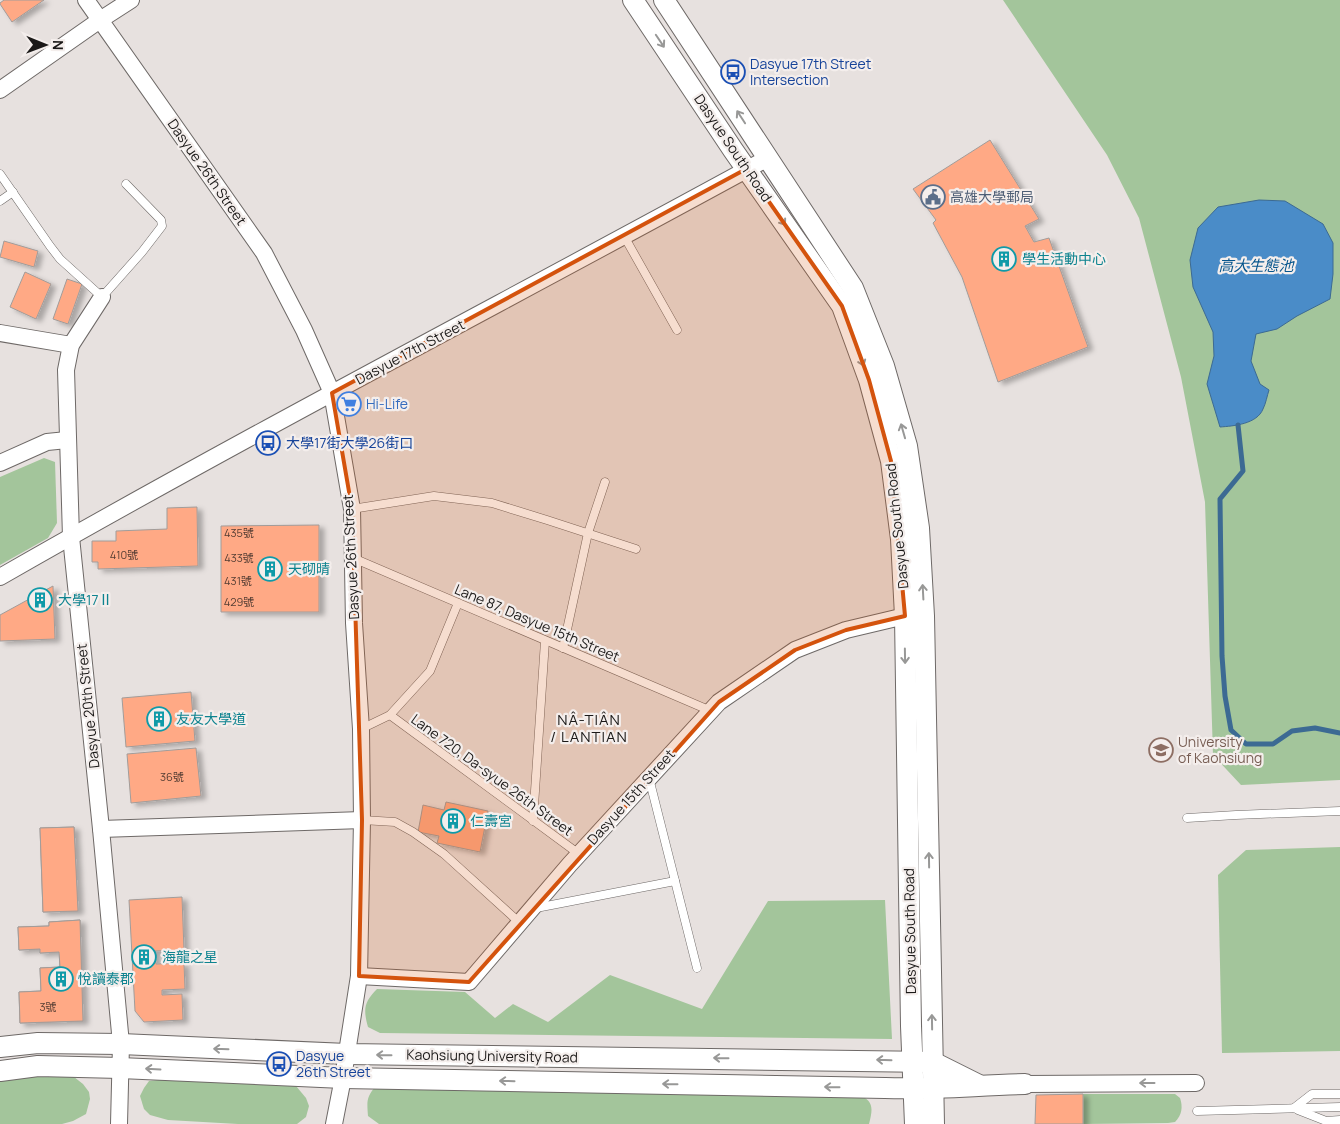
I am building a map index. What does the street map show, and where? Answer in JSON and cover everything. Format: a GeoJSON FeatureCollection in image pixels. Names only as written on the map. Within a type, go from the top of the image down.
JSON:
{"type":"FeatureCollection","features":[{"type":"Feature","properties":{"kind":"street","name":"Dasyue 26th Street"},"geometry":{"type":"LineString","coordinates":[[86,0],[264,253],[304,330],[332,394],[352,509],[354,623],[360,729],[362,820],[359,976],[334,1124]]}},
{"type":"Feature","properties":{"kind":"street"},"geometry":{"type":"LineString","coordinates":[[0,90],[131,0]]}},
{"type":"Feature","properties":{"kind":"street","name":"Dasyue South Road"},"geometry":{"type":"LineString","coordinates":[[633,0],[746,169],[842,306],[869,380],[891,461],[901,539],[914,616],[932,1035],[934,1124]]}},
{"type":"Feature","properties":{"kind":"street","name":"Dasyue South Road"},"geometry":{"type":"LineString","coordinates":[[664,0],[853,288],[884,366],[907,446],[919,528],[914,616],[911,1026],[915,1124]]}},
{"type":"Feature","properties":{"kind":"street","name":"Dasyue 17th Street"},"geometry":{"type":"LineString","coordinates":[[0,577],[71,536],[768,158]]}},
{"type":"Feature","properties":{"kind":"street","name":"Dasyue 20th Street"},"geometry":{"type":"LineString","coordinates":[[102,297],[71,345],[66,370],[71,536],[121,1044],[119,1124]]}},
{"type":"Feature","properties":{"kind":"street"},"geometry":{"type":"LineString","coordinates":[[0,333],[71,345]]}},
{"type":"Feature","properties":{"kind":"street"},"geometry":{"type":"LineString","coordinates":[[0,463],[47,442],[68,440]]}},
{"type":"Feature","properties":{"kind":"street","name":"Dasyue 15th Street"},"geometry":{"type":"LineString","coordinates":[[359,976],[469,982],[579,854],[718,702],[795,650],[846,630],[914,616]]}},
{"type":"Feature","properties":{"kind":"street"},"geometry":{"type":"LineString","coordinates":[[101,828],[362,820]]}},
{"type":"Feature","properties":{"kind":"street","name":"Kaohsiung University Road"},"geometry":{"type":"LineString","coordinates":[[0,1047],[38,1043],[121,1044],[347,1054],[933,1062],[979,1085]]}},
{"type":"Feature","properties":{"kind":"street","name":"Kaohsiung University Road"},"geometry":{"type":"LineString","coordinates":[[0,1071],[38,1066],[343,1078],[914,1089],[1025,1084]]}},
{"type":"Feature","properties":{"kind":"street"},"geometry":{"type":"LineString","coordinates":[[1025,1084],[1196,1083]]}},
{"type":"Feature","properties":{"kind":"lane"},"geometry":{"type":"LineString","coordinates":[[0,174],[55,252],[102,297],[142,252],[162,226],[161,220],[126,184]]}},
{"type":"Feature","properties":{"kind":"lane"},"geometry":{"type":"LineString","coordinates":[[0,201],[13,192]]}},
{"type":"Feature","properties":{"kind":"lane"},"geometry":{"type":"LineString","coordinates":[[624,236],[677,330]]}},
{"type":"Feature","properties":{"kind":"lane"},"geometry":{"type":"LineString","coordinates":[[562,648],[588,533],[605,482]]}},
{"type":"Feature","properties":{"kind":"lane"},"geometry":{"type":"LineString","coordinates":[[352,509],[434,496],[492,503],[636,549]]}},
{"type":"Feature","properties":{"kind":"lane","name":"Lane 87, Dasyue 15th Street"},"geometry":{"type":"LineString","coordinates":[[353,558],[711,711]]}},
{"type":"Feature","properties":{"kind":"lane"},"geometry":{"type":"LineString","coordinates":[[360,729],[390,715],[430,672],[458,603]]}},
{"type":"Feature","properties":{"kind":"lane"},"geometry":{"type":"LineString","coordinates":[[533,821],[545,641]]}},
{"type":"Feature","properties":{"kind":"lane","name":"Lane 720, Da-syue 26th Street"},"geometry":{"type":"LineString","coordinates":[[390,715],[579,854]]}},
{"type":"Feature","properties":{"kind":"lane"},"geometry":{"type":"LineString","coordinates":[[649,778],[697,968]]}},
{"type":"Feature","properties":{"kind":"lane"},"geometry":{"type":"LineString","coordinates":[[1187,818],[1340,811]]}},
{"type":"Feature","properties":{"kind":"lane"},"geometry":{"type":"LineString","coordinates":[[362,820],[395,822],[413,832],[444,854],[520,923]]}},
{"type":"Feature","properties":{"kind":"lane"},"geometry":{"type":"LineString","coordinates":[[531,909],[675,881]]}},
{"type":"Feature","properties":{"kind":"lane"},"geometry":{"type":"LineString","coordinates":[[1294,1108],[1312,1094],[1340,1094]]}},
{"type":"Feature","properties":{"kind":"lane"},"geometry":{"type":"LineString","coordinates":[[1197,1111],[1340,1107]]}},
{"type":"Feature","properties":{"kind":"lane"},"geometry":{"type":"LineString","coordinates":[[1294,1108],[1326,1121],[1340,1120]]}},
{"type":"Feature","properties":{"kind":"highlighted area"},"geometry":{"type":"Polygon","coordinates":[[[746,169],[842,306],[869,380],[891,461],[905,616],[846,630],[795,650],[719,702],[469,982],[359,976],[362,820],[352,509],[332,393],[746,169]]]}},
{"type":"Feature","properties":{"kind":"green space"},"geometry":{"type":"Polygon","coordinates":[[[1003,0],[1340,0],[1340,780],[1241,785],[1213,755],[1205,502],[1181,377],[1139,218],[1107,155],[1003,0]]]}},
{"type":"Feature","properties":{"kind":"green space"},"geometry":{"type":"Polygon","coordinates":[[[44,458],[55,462],[57,523],[48,538],[0,565],[0,477],[44,458]]]}},
{"type":"Feature","properties":{"kind":"green space"},"geometry":{"type":"Polygon","coordinates":[[[1340,847],[1340,1051],[1222,1053],[1218,875],[1246,850],[1340,847]]]}},
{"type":"Feature","properties":{"kind":"green space"},"geometry":{"type":"Polygon","coordinates":[[[885,900],[892,1039],[380,1033],[368,1027],[366,1021],[365,1010],[367,1002],[377,989],[465,992],[495,1018],[513,1004],[548,1022],[610,975],[702,1009],[768,901],[885,900]]]}},
{"type":"Feature","properties":{"kind":"green space"},"geometry":{"type":"Polygon","coordinates":[[[60,1075],[74,1077],[89,1092],[90,1099],[86,1114],[62,1124],[0,1124],[0,1077],[60,1075]]]}},
{"type":"Feature","properties":{"kind":"green space"},"geometry":{"type":"Polygon","coordinates":[[[167,1079],[296,1086],[306,1098],[309,1106],[306,1117],[297,1124],[238,1124],[168,1120],[150,1115],[144,1109],[140,1096],[149,1081],[167,1079]]]}},
{"type":"Feature","properties":{"kind":"green space"},"geometry":{"type":"Polygon","coordinates":[[[376,1086],[858,1094],[870,1102],[871,1114],[869,1124],[379,1124],[368,1116],[367,1107],[370,1093],[376,1086]]]}},
{"type":"Feature","properties":{"kind":"green space"},"geometry":{"type":"Polygon","coordinates":[[[1083,1094],[1175,1094],[1180,1098],[1181,1111],[1175,1122],[1168,1123],[1083,1124],[1083,1094]]]}},
{"type":"Feature","properties":{"kind":"water","name":"高大生態池"},"geometry":{"type":"Polygon","coordinates":[[[1259,200],[1285,201],[1323,224],[1333,243],[1333,274],[1330,299],[1277,329],[1256,334],[1251,361],[1260,384],[1269,390],[1264,407],[1256,418],[1250,421],[1238,425],[1220,427],[1207,384],[1214,356],[1213,332],[1193,287],[1190,260],[1198,228],[1218,207],[1259,200]]]}},
{"type":"Feature","properties":{"kind":"building"},"geometry":{"type":"Polygon","coordinates":[[[4,0],[44,0],[12,22],[0,4],[4,0]]]}},
{"type":"Feature","properties":{"kind":"building","name":"學生活動中心"},"geometry":{"type":"Polygon","coordinates":[[[990,140],[1039,219],[1025,226],[1034,242],[1049,238],[1088,347],[998,382],[962,277],[933,223],[936,220],[913,189],[990,140]]]}},
{"type":"Feature","properties":{"kind":"building"},"geometry":{"type":"Polygon","coordinates":[[[4,241],[38,251],[34,267],[0,257],[4,241]]]}},
{"type":"Feature","properties":{"kind":"building"},"geometry":{"type":"Polygon","coordinates":[[[25,272],[51,284],[36,319],[10,307],[25,272]]]}},
{"type":"Feature","properties":{"kind":"building"},"geometry":{"type":"Polygon","coordinates":[[[67,279],[82,284],[68,324],[53,319],[67,279]]]}},
{"type":"Feature","properties":{"kind":"building"},"geometry":{"type":"Polygon","coordinates":[[[197,507],[198,566],[98,569],[98,562],[92,562],[92,541],[116,541],[116,531],[167,529],[167,508],[197,507]]]}},
{"type":"Feature","properties":{"kind":"building","name":"天砌晴"},"geometry":{"type":"Polygon","coordinates":[[[319,525],[319,612],[221,612],[221,526],[319,525]]]}},
{"type":"Feature","properties":{"kind":"building","name":"大學17Ⅱ"},"geometry":{"type":"Polygon","coordinates":[[[53,586],[55,639],[0,641],[0,615],[53,586]]]}},
{"type":"Feature","properties":{"kind":"building","name":"友友大學道"},"geometry":{"type":"Polygon","coordinates":[[[191,692],[195,741],[126,747],[122,698],[191,692]]]}},
{"type":"Feature","properties":{"kind":"building","name":"友友大學道"},"geometry":{"type":"Polygon","coordinates":[[[196,748],[201,796],[131,803],[127,754],[196,748]]]}},
{"type":"Feature","properties":{"kind":"building","name":"仁壽宮"},"geometry":{"type":"Polygon","coordinates":[[[446,802],[488,811],[480,852],[437,843],[439,836],[418,832],[423,805],[444,810],[446,802]]]}},
{"type":"Feature","properties":{"kind":"building"},"geometry":{"type":"Polygon","coordinates":[[[74,827],[78,911],[43,912],[40,828],[74,827]]]}},
{"type":"Feature","properties":{"kind":"building"},"geometry":{"type":"Polygon","coordinates":[[[74,827],[78,911],[43,912],[40,828],[74,827]]]}},
{"type":"Feature","properties":{"kind":"building","name":"海龍之星"},"geometry":{"type":"Polygon","coordinates":[[[182,897],[184,950],[155,951],[156,964],[184,963],[185,989],[162,990],[162,995],[182,994],[183,1020],[144,1022],[135,1011],[129,900],[182,897]]]}},
{"type":"Feature","properties":{"kind":"building","name":"悅讀泰郡"},"geometry":{"type":"Polygon","coordinates":[[[80,920],[83,1021],[20,1023],[19,992],[41,991],[40,968],[60,967],[59,952],[40,953],[40,949],[19,950],[18,927],[49,926],[49,922],[80,920]]]}},
{"type":"Feature","properties":{"kind":"building","name":"悅讀泰郡"},"geometry":{"type":"Polygon","coordinates":[[[80,920],[83,1021],[20,1023],[19,992],[41,991],[40,968],[60,967],[59,952],[40,953],[40,949],[19,950],[18,927],[49,926],[49,922],[80,920]]]}},
{"type":"Feature","properties":{"kind":"building"},"geometry":{"type":"Polygon","coordinates":[[[1083,1094],[1083,1124],[1035,1124],[1036,1095],[1083,1094]]]}},
{"type":"Feature","properties":{"kind":"waterway"},"geometry":{"type":"LineString","coordinates":[[1238,425],[1243,471],[1220,499],[1222,656],[1225,696],[1231,730],[1246,744],[1273,744],[1292,731],[1315,728],[1340,733]]}},
{"type":"Feature","properties":{"kind":"place","name":"Dasyue 17th Street Intersection"},"geometry":{"type":"Point","coordinates":[733,72]}},
{"type":"Feature","properties":{"kind":"place","name":"高雄大學郵局"},"geometry":{"type":"Point","coordinates":[933,197]}},
{"type":"Feature","properties":{"kind":"place","name":"學生活動中心"},"geometry":{"type":"Point","coordinates":[1004,259]}},
{"type":"Feature","properties":{"kind":"place","name":"Hi-Life"},"geometry":{"type":"Point","coordinates":[349,404]}},
{"type":"Feature","properties":{"kind":"place","name":"大學17街大學26街口"},"geometry":{"type":"Point","coordinates":[268,443]}},
{"type":"Feature","properties":{"kind":"place","name":"天砌晴"},"geometry":{"type":"Point","coordinates":[270,569]}},
{"type":"Feature","properties":{"kind":"place","name":"大學17Ⅱ"},"geometry":{"type":"Point","coordinates":[40,600]}},
{"type":"Feature","properties":{"kind":"place","name":"友友大學道"},"geometry":{"type":"Point","coordinates":[159,719]}},
{"type":"Feature","properties":{"kind":"place","name":"University of Kaohsiung"},"geometry":{"type":"Point","coordinates":[1161,750]}},
{"type":"Feature","properties":{"kind":"place","name":"仁壽宮"},"geometry":{"type":"Point","coordinates":[453,821]}},
{"type":"Feature","properties":{"kind":"place","name":"海龍之星"},"geometry":{"type":"Point","coordinates":[144,957]}},
{"type":"Feature","properties":{"kind":"place","name":"悅讀泰郡"},"geometry":{"type":"Point","coordinates":[61,979]}},
{"type":"Feature","properties":{"kind":"place","name":"Dasyue 26th Street"},"geometry":{"type":"Point","coordinates":[279,1064]}},
{"type":"Feature","properties":{"kind":"district","name":"NÂ-TIÂN / LANTIAN"},"geometry":{"type":"Point","coordinates":[589,728]}}]}
